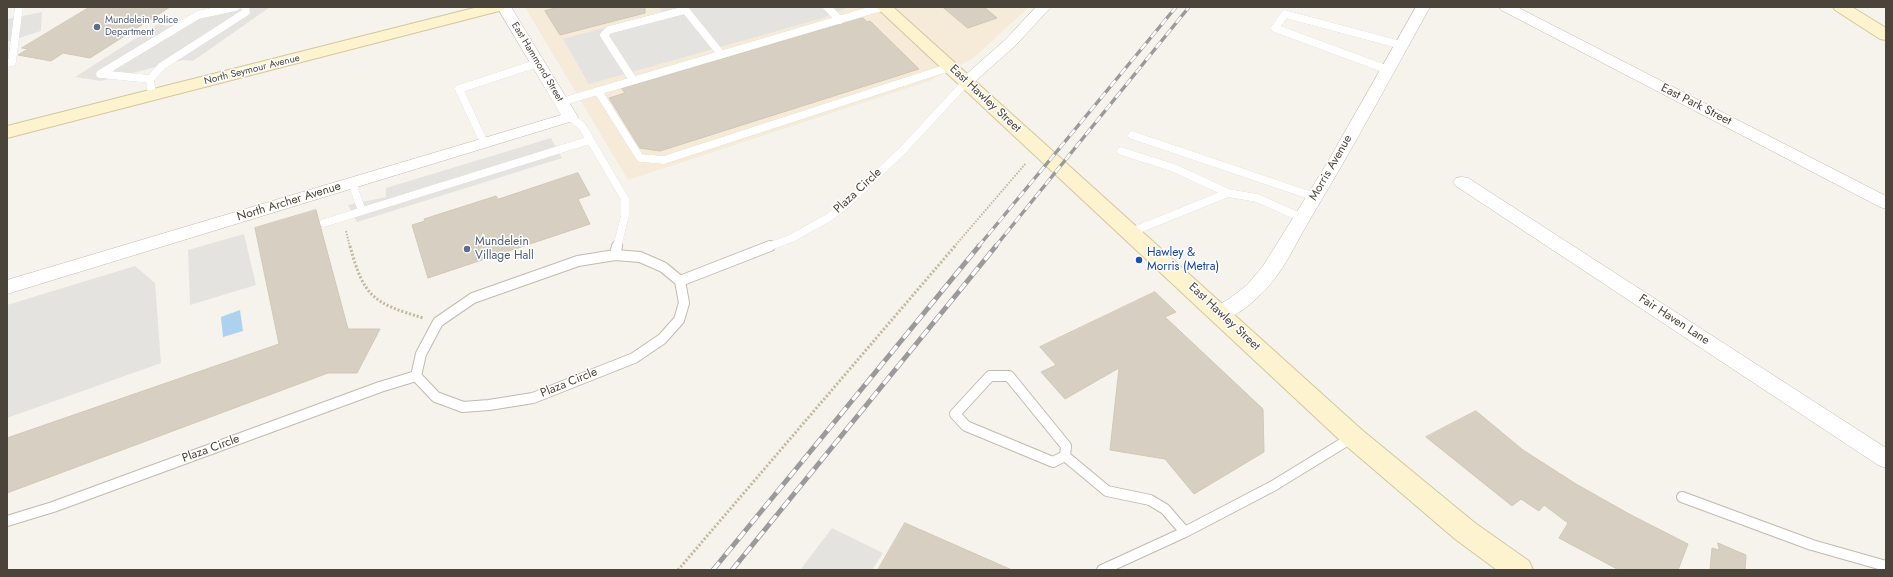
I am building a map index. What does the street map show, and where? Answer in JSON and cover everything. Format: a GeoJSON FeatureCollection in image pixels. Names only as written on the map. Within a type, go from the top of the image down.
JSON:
{"type":"FeatureCollection","features":[{"type":"Feature","properties":{"kind":"street","name":"North Seymour Avenue"},"geometry":{"type":"LineString","coordinates":[[7,132],[151,87],[497,7]]}},
{"type":"Feature","properties":{"kind":"street","name":"East Hammond Street"},"geometry":{"type":"LineString","coordinates":[[504,7],[570,117]]}},
{"type":"Feature","properties":{"kind":"street","name":"East Hawley Street"},"geometry":{"type":"LineString","coordinates":[[883,7],[1220,313],[1353,437],[1465,531],[1519,570]]}},
{"type":"Feature","properties":{"kind":"street"},"geometry":{"type":"LineString","coordinates":[[958,74],[1010,42],[1044,7]]}},
{"type":"Feature","properties":{"kind":"street","name":"Morris Avenue"},"geometry":{"type":"LineString","coordinates":[[1220,313],[1236,304],[1254,290],[1270,271],[1315,197],[1423,7]]}},
{"type":"Feature","properties":{"kind":"street","name":"East Park Street"},"geometry":{"type":"LineString","coordinates":[[1506,7],[1882,199]]}},
{"type":"Feature","properties":{"kind":"street"},"geometry":{"type":"LineString","coordinates":[[1841,7],[1886,34]]}},
{"type":"Feature","properties":{"kind":"street","name":"North Archer Avenue"},"geometry":{"type":"LineString","coordinates":[[7,287],[570,117]]}},
{"type":"Feature","properties":{"kind":"street","name":"Fair Haven Lane"},"geometry":{"type":"LineString","coordinates":[[1462,182],[1886,459]]}},
{"type":"Feature","properties":{"kind":"lane"},"geometry":{"type":"LineString","coordinates":[[7,63],[12,62],[19,7]]}},
{"type":"Feature","properties":{"kind":"lane"},"geometry":{"type":"LineString","coordinates":[[235,7],[198,16],[100,74],[151,87],[162,66],[246,12],[245,7]]}},
{"type":"Feature","properties":{"kind":"lane"},"geometry":{"type":"LineString","coordinates":[[827,7],[840,20]]}},
{"type":"Feature","properties":{"kind":"lane"},"geometry":{"type":"LineString","coordinates":[[561,102],[883,7]]}},
{"type":"Feature","properties":{"kind":"lane"},"geometry":{"type":"LineString","coordinates":[[634,80],[604,35],[609,30],[684,8],[722,54]]}},
{"type":"Feature","properties":{"kind":"lane"},"geometry":{"type":"LineString","coordinates":[[1388,70],[1275,28],[1286,14],[1401,45]]}},
{"type":"Feature","properties":{"kind":"lane"},"geometry":{"type":"LineString","coordinates":[[484,143],[459,89],[538,62]]}},
{"type":"Feature","properties":{"kind":"lane"},"geometry":{"type":"LineString","coordinates":[[598,91],[640,158],[664,160],[958,74]]}},
{"type":"Feature","properties":{"kind":"lane","name":"Plaza Circle"},"geometry":{"type":"LineString","coordinates":[[7,521],[53,507],[380,386],[416,376],[436,397],[463,407],[489,405],[533,398],[634,358],[662,338],[679,320],[684,303],[680,281],[792,238],[828,218],[848,203],[905,148],[958,74]]}},
{"type":"Feature","properties":{"kind":"lane"},"geometry":{"type":"LineString","coordinates":[[570,117],[582,126],[625,199],[625,216],[615,255]]}},
{"type":"Feature","properties":{"kind":"lane"},"geometry":{"type":"LineString","coordinates":[[1132,135],[1315,197]]}},
{"type":"Feature","properties":{"kind":"lane"},"geometry":{"type":"LineString","coordinates":[[324,223],[590,140]]}},
{"type":"Feature","properties":{"kind":"lane"},"geometry":{"type":"LineString","coordinates":[[1121,151],[1174,168],[1228,192],[1257,198],[1302,218]]}},
{"type":"Feature","properties":{"kind":"lane"},"geometry":{"type":"LineString","coordinates":[[352,183],[362,211]]}},
{"type":"Feature","properties":{"kind":"lane"},"geometry":{"type":"LineString","coordinates":[[1131,232],[1228,192]]}},
{"type":"Feature","properties":{"kind":"lane"},"geometry":{"type":"LineString","coordinates":[[416,376],[421,354],[427,340],[438,322],[473,298],[578,261],[615,255],[640,257],[663,267],[680,281]]}},
{"type":"Feature","properties":{"kind":"lane"},"geometry":{"type":"LineString","coordinates":[[990,376],[1008,376],[1066,446],[1065,456],[1052,462],[966,426],[955,414],[990,376]]}},
{"type":"Feature","properties":{"kind":"lane"},"geometry":{"type":"LineString","coordinates":[[1102,570],[1185,532],[1273,486],[1353,437]]}},
{"type":"Feature","properties":{"kind":"lane"},"geometry":{"type":"LineString","coordinates":[[1065,456],[1107,491],[1150,500],[1165,509],[1185,532]]}},
{"type":"Feature","properties":{"kind":"lane"},"geometry":{"type":"LineString","coordinates":[[1682,496],[1812,545],[1886,566]]}},
{"type":"Feature","properties":{"kind":"path"},"geometry":{"type":"LineString","coordinates":[[678,570],[1026,163]]}},
{"type":"Feature","properties":{"kind":"path"},"geometry":{"type":"LineString","coordinates":[[345,228],[365,288],[373,297],[385,305],[438,322]]}},
{"type":"Feature","properties":{"kind":"shaded area"},"geometry":{"type":"Polygon","coordinates":[[[249,7],[270,7],[193,61],[183,60],[101,81],[75,77],[158,24],[167,26],[249,7]]]}},
{"type":"Feature","properties":{"kind":"shaded area"},"geometry":{"type":"Polygon","coordinates":[[[525,7],[1029,7],[972,59],[929,81],[628,180],[525,7]]]}},
{"type":"Feature","properties":{"kind":"shaded area"},"geometry":{"type":"Polygon","coordinates":[[[659,7],[849,7],[823,18],[589,84],[563,39],[662,12],[659,7]]]}},
{"type":"Feature","properties":{"kind":"shaded area"},"geometry":{"type":"Polygon","coordinates":[[[42,12],[41,31],[7,42],[7,19],[42,12]]]}},
{"type":"Feature","properties":{"kind":"shaded area"},"geometry":{"type":"Polygon","coordinates":[[[551,138],[562,158],[357,222],[348,205],[386,197],[386,188],[551,138]]]}},
{"type":"Feature","properties":{"kind":"shaded area"},"geometry":{"type":"Polygon","coordinates":[[[244,234],[256,285],[190,305],[188,250],[244,234]]]}},
{"type":"Feature","properties":{"kind":"shaded area"},"geometry":{"type":"Polygon","coordinates":[[[135,266],[155,283],[161,363],[7,418],[7,305],[135,266]]]}},
{"type":"Feature","properties":{"kind":"shaded area"},"geometry":{"type":"Polygon","coordinates":[[[832,528],[883,553],[872,570],[800,570],[832,528]]]}},
{"type":"Feature","properties":{"kind":"water"},"geometry":{"type":"Polygon","coordinates":[[[240,310],[243,331],[223,337],[221,317],[240,310]]]}},
{"type":"Feature","properties":{"kind":"building","name":"Mundelein Police Department"},"geometry":{"type":"Polygon","coordinates":[[[90,7],[170,7],[90,58],[63,53],[51,61],[18,55],[28,49],[22,48],[90,7]]]}},
{"type":"Feature","properties":{"kind":"building"},"geometry":{"type":"Polygon","coordinates":[[[559,7],[645,7],[645,13],[560,35],[545,11],[559,7]]]}},
{"type":"Feature","properties":{"kind":"building"},"geometry":{"type":"Polygon","coordinates":[[[943,7],[984,7],[997,18],[968,28],[943,7]]]}},
{"type":"Feature","properties":{"kind":"building"},"geometry":{"type":"Polygon","coordinates":[[[863,18],[867,22],[870,21],[919,69],[660,151],[640,148],[609,98],[625,93],[622,89],[863,18]]]}},
{"type":"Feature","properties":{"kind":"building","name":"Mundelein Village Hall"},"geometry":{"type":"Polygon","coordinates":[[[578,173],[590,195],[578,199],[590,224],[428,278],[412,225],[425,221],[424,219],[496,196],[498,199],[578,173]]]}},
{"type":"Feature","properties":{"kind":"building"},"geometry":{"type":"Polygon","coordinates":[[[316,210],[348,329],[380,329],[357,373],[328,373],[7,493],[7,438],[279,344],[255,228],[316,210]]]}},
{"type":"Feature","properties":{"kind":"building"},"geometry":{"type":"Polygon","coordinates":[[[1155,292],[1176,312],[1165,317],[1263,409],[1264,452],[1194,494],[1165,459],[1110,450],[1119,368],[1065,399],[1041,372],[1056,365],[1040,347],[1155,292]]]}},
{"type":"Feature","properties":{"kind":"building"},"geometry":{"type":"Polygon","coordinates":[[[1476,411],[1523,450],[1576,484],[1631,515],[1688,544],[1678,570],[1619,570],[1559,538],[1568,523],[1544,505],[1539,511],[1521,499],[1512,506],[1426,437],[1476,411]]]}},
{"type":"Feature","properties":{"kind":"building"},"geometry":{"type":"Polygon","coordinates":[[[905,523],[1012,570],[878,570],[905,523]]]}},
{"type":"Feature","properties":{"kind":"building"},"geometry":{"type":"Polygon","coordinates":[[[1718,543],[1746,555],[1745,570],[1710,570],[1712,548],[1719,550],[1718,543]]]}},
{"type":"Feature","properties":{"kind":"railway"},"geometry":{"type":"LineString","coordinates":[[978,247],[1176,7]]}},
{"type":"Feature","properties":{"kind":"railway"},"geometry":{"type":"LineString","coordinates":[[995,247],[1189,7]]}},
{"type":"Feature","properties":{"kind":"railway"},"geometry":{"type":"LineString","coordinates":[[713,570],[979,246]]}},
{"type":"Feature","properties":{"kind":"railway"},"geometry":{"type":"LineString","coordinates":[[732,570],[996,246]]}},
{"type":"Feature","properties":{"kind":"place","name":"Mundelein Police Department"},"geometry":{"type":"Point","coordinates":[97,27]}},
{"type":"Feature","properties":{"kind":"place","name":"Mundelein Village Hall"},"geometry":{"type":"Point","coordinates":[467,249]}},
{"type":"Feature","properties":{"kind":"place","name":"Hawley & Morris (Metra)"},"geometry":{"type":"Point","coordinates":[1139,260]}}]}
